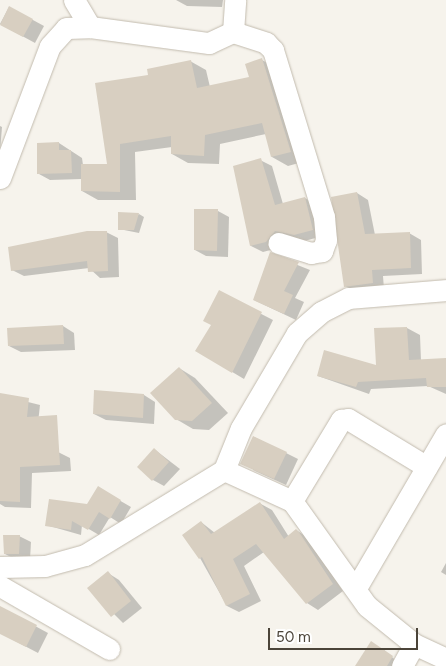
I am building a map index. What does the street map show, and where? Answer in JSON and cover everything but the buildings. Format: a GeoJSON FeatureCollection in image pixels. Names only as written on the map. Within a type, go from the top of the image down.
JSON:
{"type":"FeatureCollection","features":[{"type":"Feature","properties":{"kind":"street"},"geometry":{"type":"LineString","coordinates":[[74,0],[90,27]]}},
{"type":"Feature","properties":{"kind":"street"},"geometry":{"type":"LineString","coordinates":[[233,32],[235,0]]}},
{"type":"Feature","properties":{"kind":"street"},"geometry":{"type":"LineString","coordinates":[[0,178],[50,46],[66,28],[90,27],[208,43],[233,32],[266,43],[273,50],[324,218],[326,240],[322,251],[311,252],[278,242]]}},
{"type":"Feature","properties":{"kind":"street"},"geometry":{"type":"LineString","coordinates":[[0,567],[45,566],[85,555],[224,470],[241,428],[297,333],[321,312],[348,298],[446,290]]}},
{"type":"Feature","properties":{"kind":"street"},"geometry":{"type":"LineString","coordinates":[[292,501],[341,420],[348,418],[428,467]]}},
{"type":"Feature","properties":{"kind":"street"},"geometry":{"type":"LineString","coordinates":[[356,588],[446,434]]}},
{"type":"Feature","properties":{"kind":"street"},"geometry":{"type":"LineString","coordinates":[[224,470],[292,501],[376,615],[414,644],[446,659]]}},
{"type":"Feature","properties":{"kind":"street"},"geometry":{"type":"LineString","coordinates":[[0,586],[109,649]]}},
{"type":"Feature","properties":{"kind":"street"},"geometry":{"type":"LineString","coordinates":[[402,666],[414,644]]}}]}
